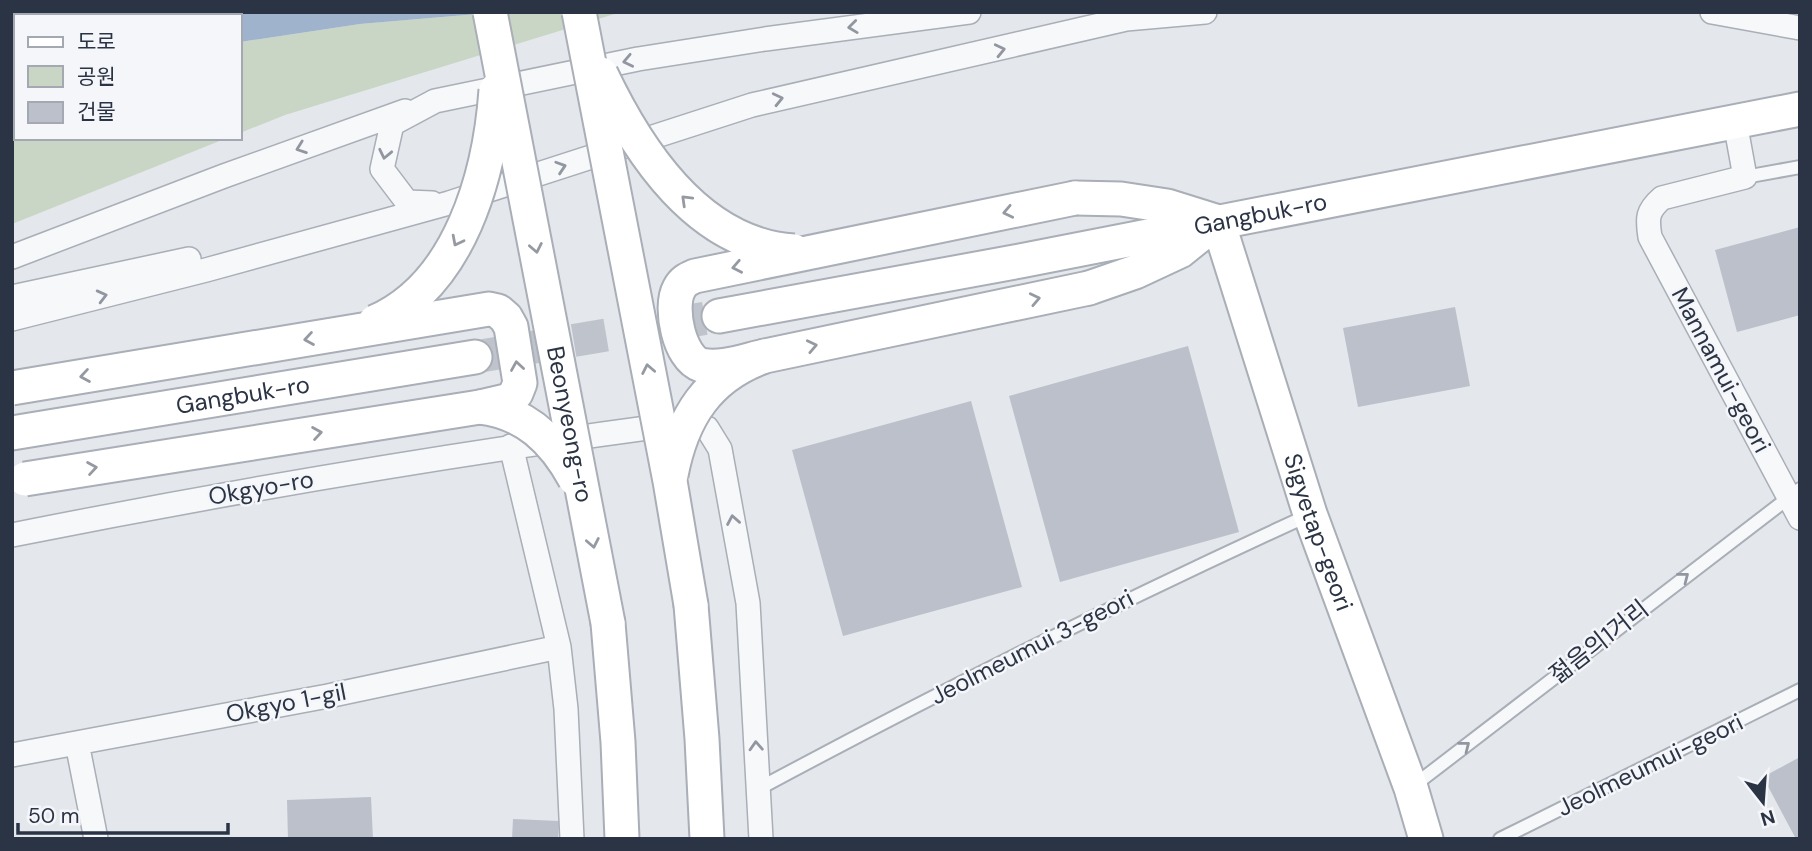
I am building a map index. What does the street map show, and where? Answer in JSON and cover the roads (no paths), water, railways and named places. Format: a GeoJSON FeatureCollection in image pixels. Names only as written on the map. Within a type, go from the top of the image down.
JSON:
{"type":"FeatureCollection","features":[{"type":"Feature","properties":{"kind":"main road","name":"Beonyeong-ro"},"geometry":{"type":"LineString","coordinates":[[490,12],[608,623],[618,742],[622,839]]}},
{"type":"Feature","properties":{"kind":"main road"},"geometry":{"type":"LineString","coordinates":[[582,26],[624,116],[655,165],[688,202],[710,222],[735,235],[765,246],[814,252]]}},
{"type":"Feature","properties":{"kind":"main road"},"geometry":{"type":"LineString","coordinates":[[582,26],[670,481],[691,605],[702,739],[706,839]]}},
{"type":"Feature","properties":{"kind":"main road"},"geometry":{"type":"LineString","coordinates":[[355,331],[384,318],[407,303],[449,256],[472,205],[486,156],[499,56]]}},
{"type":"Feature","properties":{"kind":"main road","name":"Gangbuk-ro"},"geometry":{"type":"LineString","coordinates":[[719,316],[1800,109]]}},
{"type":"Feature","properties":{"kind":"main road"},"geometry":{"type":"LineString","coordinates":[[1075,198],[1121,199],[1167,206],[1218,222],[1180,251],[1135,272],[1089,288],[714,366],[701,365],[689,358],[682,348],[674,305],[677,291],[684,281],[695,276],[1075,198]]}},
{"type":"Feature","properties":{"kind":"main road","name":"Sigyetap-geori"},"geometry":{"type":"LineString","coordinates":[[1218,222],[1310,514],[1411,788],[1426,839]]}},
{"type":"Feature","properties":{"kind":"main road"},"geometry":{"type":"LineString","coordinates":[[12,388],[489,309],[498,311],[506,318],[510,327],[520,383],[510,400],[480,407],[19,480]]}},
{"type":"Feature","properties":{"kind":"main road"},"geometry":{"type":"LineString","coordinates":[[670,481],[683,432],[708,392],[742,364],[765,356]]}},
{"type":"Feature","properties":{"kind":"main road","name":"Gangbuk-ro"},"geometry":{"type":"LineString","coordinates":[[12,433],[475,357]]}},
{"type":"Feature","properties":{"kind":"main road"},"geometry":{"type":"LineString","coordinates":[[480,407],[497,409],[519,418],[542,433],[564,458],[585,498]]}},
{"type":"Feature","properties":{"kind":"street"},"geometry":{"type":"LineString","coordinates":[[12,257],[224,176],[435,101],[638,59],[969,12]]}},
{"type":"Feature","properties":{"kind":"street"},"geometry":{"type":"LineString","coordinates":[[12,319],[206,270],[449,203],[752,105],[1126,19],[1205,12]]}},
{"type":"Feature","properties":{"kind":"street"},"geometry":{"type":"LineString","coordinates":[[1712,12],[1800,28]]}},
{"type":"Feature","properties":{"kind":"street"},"geometry":{"type":"LineString","coordinates":[[435,101],[392,124],[382,169],[407,202],[449,203]]}},
{"type":"Feature","properties":{"kind":"street"},"geometry":{"type":"LineString","coordinates":[[1735,122],[1745,177]]}},
{"type":"Feature","properties":{"kind":"street","name":"Mannamui-geori"},"geometry":{"type":"LineString","coordinates":[[1745,177],[1662,198],[1652,206],[1647,220],[1650,237],[1794,493],[1800,518]]}},
{"type":"Feature","properties":{"kind":"street"},"geometry":{"type":"LineString","coordinates":[[12,297],[449,203]]}},
{"type":"Feature","properties":{"kind":"street","name":"Okgyo-ro"},"geometry":{"type":"LineString","coordinates":[[12,535],[211,496],[511,446],[691,422],[707,428],[720,449],[748,603],[761,839]]}},
{"type":"Feature","properties":{"kind":"street"},"geometry":{"type":"LineString","coordinates":[[511,446],[559,647],[566,709],[572,839]]}},
{"type":"Feature","properties":{"kind":"street","name":"Okgyo 1-gil"},"geometry":{"type":"LineString","coordinates":[[12,755],[328,696],[559,647]]}},
{"type":"Feature","properties":{"kind":"street"},"geometry":{"type":"LineString","coordinates":[[76,743],[96,839]]}},
{"type":"Feature","properties":{"kind":"lane"},"geometry":{"type":"LineString","coordinates":[[1745,177],[1800,167]]}},
{"type":"Feature","properties":{"kind":"lane","name":"젊음의1거리"},"geometry":{"type":"LineString","coordinates":[[1411,788],[1794,493]]}},
{"type":"Feature","properties":{"kind":"lane","name":"Jeolmeumui 3-geori"},"geometry":{"type":"LineString","coordinates":[[758,789],[868,730],[1166,580],[1310,514]]}},
{"type":"Feature","properties":{"kind":"lane","name":"Jeolmeumui-geori"},"geometry":{"type":"LineString","coordinates":[[1500,839],[1800,690]]}},
{"type":"Feature","properties":{"kind":"water"},"geometry":{"type":"Polygon","coordinates":[[[12,12],[501,12],[360,24],[242,42],[242,14],[14,14],[12,68],[12,12]]]}},
{"type":"Feature","properties":{"kind":"tunnel"},"geometry":{"type":"LineString","coordinates":[[475,357],[719,316]]}}]}
